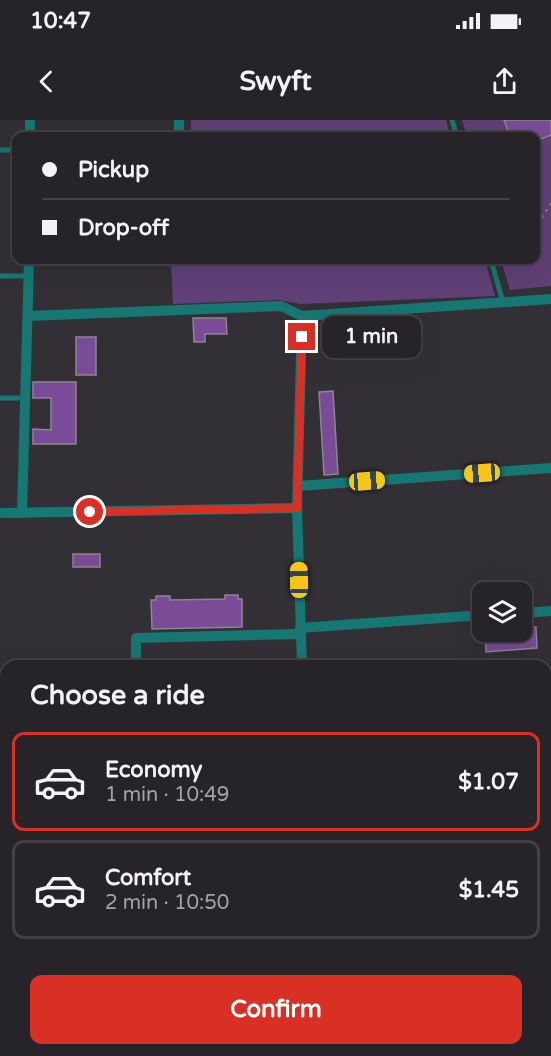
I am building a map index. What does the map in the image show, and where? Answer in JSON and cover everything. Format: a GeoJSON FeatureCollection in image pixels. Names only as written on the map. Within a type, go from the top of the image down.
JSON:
{"type":"FeatureCollection","features":[{"type":"Feature","properties":{"kind":"street"},"geometry":{"type":"LineString","coordinates":[[22,513],[29,264]]}},
{"type":"Feature","properties":{"kind":"street"},"geometry":{"type":"LineString","coordinates":[[28,316],[281,306],[302,316],[551,299]]}},
{"type":"Feature","properties":{"kind":"street"},"geometry":{"type":"LineString","coordinates":[[302,316],[297,486],[302,660]]}},
{"type":"Feature","properties":{"kind":"street"},"geometry":{"type":"LineString","coordinates":[[297,486],[551,468]]}},
{"type":"Feature","properties":{"kind":"street"},"geometry":{"type":"LineString","coordinates":[[0,513],[297,508]]}},
{"type":"Feature","properties":{"kind":"street"},"geometry":{"type":"LineString","coordinates":[[532,612],[551,611]]}},
{"type":"Feature","properties":{"kind":"street"},"geometry":{"type":"LineString","coordinates":[[136,660],[136,638],[300,631],[472,616]]}},
{"type":"Feature","properties":{"kind":"lane"},"geometry":{"type":"LineString","coordinates":[[492,264],[503,302]]}},
{"type":"Feature","properties":{"kind":"lane"},"geometry":{"type":"LineString","coordinates":[[0,276],[28,276]]}},
{"type":"Feature","properties":{"kind":"lane"},"geometry":{"type":"LineString","coordinates":[[0,398],[25,398]]}},
{"type":"Feature","properties":{"kind":"path"},"geometry":{"type":"LineString","coordinates":[[540,220],[551,203]]}},
{"type":"Feature","properties":{"kind":"shaded area"},"geometry":{"type":"Polygon","coordinates":[[[191,120],[446,120],[449,132],[191,132],[191,120]]]}},
{"type":"Feature","properties":{"kind":"shaded area"},"geometry":{"type":"Polygon","coordinates":[[[462,120],[551,120],[551,286],[510,290],[502,264],[540,264],[540,132],[466,132],[462,120]]]}},
{"type":"Feature","properties":{"kind":"shaded area"},"geometry":{"type":"Polygon","coordinates":[[[171,264],[486,264],[495,296],[301,304],[278,300],[173,304],[171,264]]]}},
{"type":"Feature","properties":{"kind":"building"},"geometry":{"type":"Polygon","coordinates":[[[504,120],[551,120],[551,135],[540,139],[540,132],[508,132],[504,120]]]}},
{"type":"Feature","properties":{"kind":"building"},"geometry":{"type":"Polygon","coordinates":[[[193,318],[226,318],[227,334],[205,334],[205,342],[194,342],[193,318]]]}},
{"type":"Feature","properties":{"kind":"building"},"geometry":{"type":"Polygon","coordinates":[[[76,337],[96,337],[96,375],[76,375],[76,337]]]}},
{"type":"Feature","properties":{"kind":"building"},"geometry":{"type":"Polygon","coordinates":[[[33,382],[76,382],[76,444],[33,444],[33,429],[51,430],[51,398],[33,398],[33,382]]]}},
{"type":"Feature","properties":{"kind":"building"},"geometry":{"type":"Polygon","coordinates":[[[333,391],[338,474],[324,475],[319,392],[333,391]]]}},
{"type":"Feature","properties":{"kind":"building"},"geometry":{"type":"Polygon","coordinates":[[[73,554],[100,554],[100,567],[73,567],[73,554]]]}},
{"type":"Feature","properties":{"kind":"building"},"geometry":{"type":"Polygon","coordinates":[[[225,595],[238,595],[238,599],[242,599],[242,627],[152,629],[151,600],[156,600],[156,596],[170,596],[170,600],[225,599],[225,595]]]}},
{"type":"Feature","properties":{"kind":"building"},"geometry":{"type":"Polygon","coordinates":[[[532,627],[536,627],[537,648],[486,652],[486,642],[532,642],[532,627]]]}},
{"type":"Feature","properties":{"kind":"route"},"geometry":{"type":"LineString","coordinates":[[90,512],[297,508],[302,337]]}}]}
